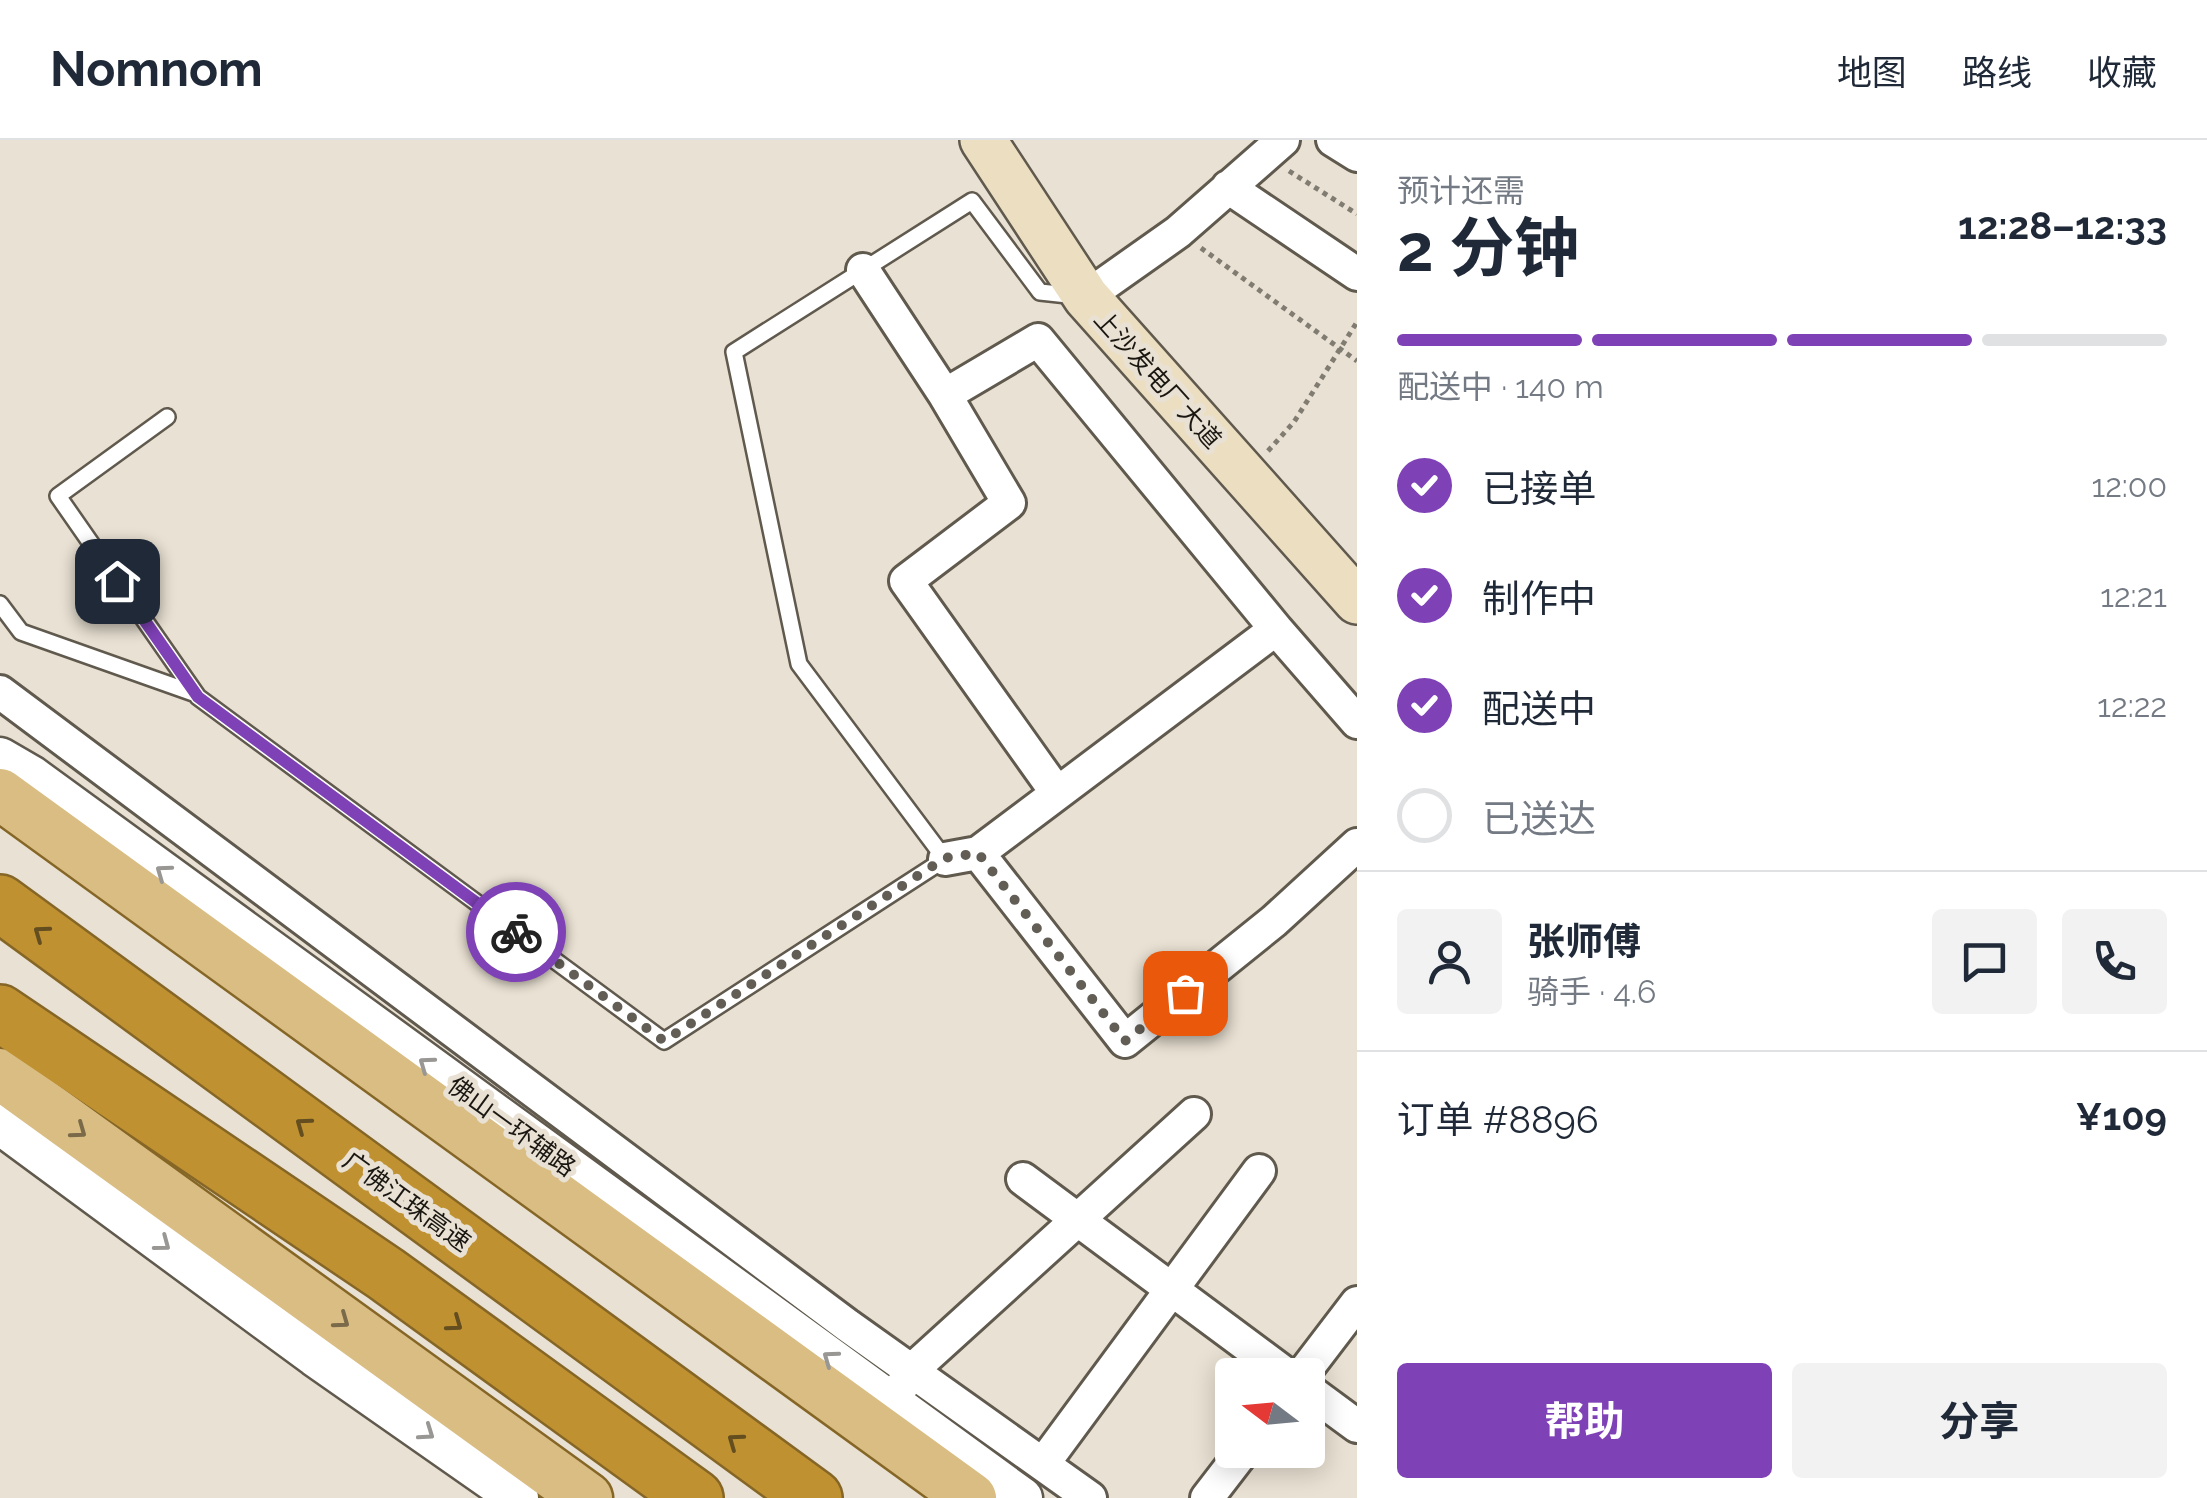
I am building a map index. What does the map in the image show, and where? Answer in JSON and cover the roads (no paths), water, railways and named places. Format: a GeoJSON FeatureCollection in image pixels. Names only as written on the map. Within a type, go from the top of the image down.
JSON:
{"type":"FeatureCollection","features":[{"type":"Feature","properties":{"kind":"highway","name":"广佛江珠高速"},"geometry":{"type":"LineString","coordinates":[[0,904],[814,1498]]}},
{"type":"Feature","properties":{"kind":"highway"},"geometry":{"type":"LineString","coordinates":[[0,1013],[386,1274],[695,1498]]}},
{"type":"Feature","properties":{"kind":"main road","name":"上沙发电厂大道"},"geometry":{"type":"LineString","coordinates":[[982,140],[1086,297],[1357,601]]}},
{"type":"Feature","properties":{"kind":"main road","name":"佛山一环辅路"},"geometry":{"type":"LineString","coordinates":[[0,794],[971,1484]]}},
{"type":"Feature","properties":{"kind":"main road"},"geometry":{"type":"LineString","coordinates":[[0,1074],[587,1498]]}},
{"type":"Feature","properties":{"kind":"street"},"geometry":{"type":"LineString","coordinates":[[1332,140],[1357,155]]}},
{"type":"Feature","properties":{"kind":"street"},"geometry":{"type":"LineString","coordinates":[[1086,297],[1178,232],[1274,148]]}},
{"type":"Feature","properties":{"kind":"street"},"geometry":{"type":"LineString","coordinates":[[1228,187],[1357,274]]}},
{"type":"Feature","properties":{"kind":"street"},"geometry":{"type":"LineString","coordinates":[[863,270],[1009,502],[906,581],[1057,793]]}},
{"type":"Feature","properties":{"kind":"street"},"geometry":{"type":"LineString","coordinates":[[945,395],[1038,340],[1357,722]]}},
{"type":"Feature","properties":{"kind":"street"},"geometry":{"type":"LineString","coordinates":[[945,858],[978,853],[1276,629]]}},
{"type":"Feature","properties":{"kind":"street"},"geometry":{"type":"LineString","coordinates":[[0,692],[902,1386],[1032,1481],[1090,1498]]}},
{"type":"Feature","properties":{"kind":"street","name":"佛山一环辅路"},"geometry":{"type":"LineString","coordinates":[[0,758],[902,1386],[971,1484],[1032,1481]]}},
{"type":"Feature","properties":{"kind":"street"},"geometry":{"type":"LineString","coordinates":[[978,853],[1125,1041],[1274,921],[1357,846]]}},
{"type":"Feature","properties":{"kind":"street"},"geometry":{"type":"LineString","coordinates":[[902,1386],[1194,1114]]}},
{"type":"Feature","properties":{"kind":"street"},"geometry":{"type":"LineString","coordinates":[[0,1124],[286,1336],[518,1498]]}},
{"type":"Feature","properties":{"kind":"street"},"geometry":{"type":"LineString","coordinates":[[1032,1481],[1259,1172]]}},
{"type":"Feature","properties":{"kind":"street"},"geometry":{"type":"LineString","coordinates":[[1023,1178],[1263,1358]]}},
{"type":"Feature","properties":{"kind":"street"},"geometry":{"type":"LineString","coordinates":[[1315,1358],[1357,1303]]}},
{"type":"Feature","properties":{"kind":"street"},"geometry":{"type":"LineString","coordinates":[[1325,1402],[1357,1426]]}},
{"type":"Feature","properties":{"kind":"street"},"geometry":{"type":"LineString","coordinates":[[1207,1498],[1230,1468]]}},
{"type":"Feature","properties":{"kind":"lane"},"geometry":{"type":"LineString","coordinates":[[0,604],[21,632],[196,694],[664,1041],[945,858],[799,664],[734,352],[972,200],[1040,292],[1086,297]]}},
{"type":"Feature","properties":{"kind":"lane"},"geometry":{"type":"LineString","coordinates":[[166,416],[58,496],[196,694]]}}]}
